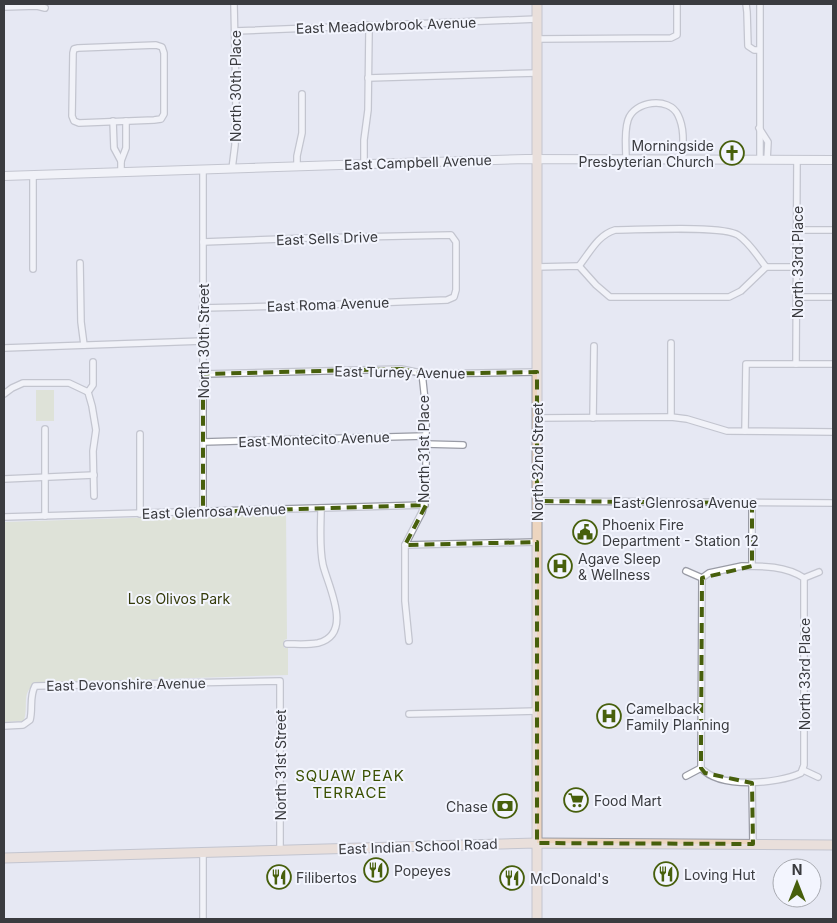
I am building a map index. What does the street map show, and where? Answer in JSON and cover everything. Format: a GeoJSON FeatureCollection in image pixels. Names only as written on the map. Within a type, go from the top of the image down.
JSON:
{"type":"FeatureCollection","features":[{"type":"Feature","properties":{"kind":"main road","name":"North 32nd Street"},"geometry":{"type":"LineString","coordinates":[[537,4],[537,919]]}},
{"type":"Feature","properties":{"kind":"main road","name":"East Indian School Road"},"geometry":{"type":"LineString","coordinates":[[4,858],[537,843],[833,845]]}},
{"type":"Feature","properties":{"kind":"street","name":"North 30th Place"},"geometry":{"type":"LineString","coordinates":[[232,169],[235,146],[236,98],[234,4]]}},
{"type":"Feature","properties":{"kind":"street"},"geometry":{"type":"LineString","coordinates":[[537,39],[671,38],[677,35],[677,4]]}},
{"type":"Feature","properties":{"kind":"street"},"geometry":{"type":"LineString","coordinates":[[746,4],[748,46],[754,50],[759,50]]}},
{"type":"Feature","properties":{"kind":"street"},"geometry":{"type":"LineString","coordinates":[[760,4],[759,139],[764,160]]}},
{"type":"Feature","properties":{"kind":"street"},"geometry":{"type":"LineString","coordinates":[[4,7],[37,6],[45,8]]}},
{"type":"Feature","properties":{"kind":"street","name":"East Meadowbrook Avenue"},"geometry":{"type":"LineString","coordinates":[[235,30],[537,19]]}},
{"type":"Feature","properties":{"kind":"street"},"geometry":{"type":"LineString","coordinates":[[364,164],[368,78],[368,25]]}},
{"type":"Feature","properties":{"kind":"street"},"geometry":{"type":"LineString","coordinates":[[146,45],[162,47],[164,53],[164,114],[161,119],[126,121],[79,123],[74,121],[72,116],[74,50],[78,48],[146,45]]}},
{"type":"Feature","properties":{"kind":"street"},"geometry":{"type":"LineString","coordinates":[[368,78],[537,73]]}},
{"type":"Feature","properties":{"kind":"street"},"geometry":{"type":"LineString","coordinates":[[297,166],[302,133],[302,94]]}},
{"type":"Feature","properties":{"kind":"street"},"geometry":{"type":"LineString","coordinates":[[626,158],[628,118],[635,109],[652,103],[667,104],[677,112],[682,124],[682,160]]}},
{"type":"Feature","properties":{"kind":"street"},"geometry":{"type":"LineString","coordinates":[[121,172],[121,160],[126,148],[126,121]]}},
{"type":"Feature","properties":{"kind":"street"},"geometry":{"type":"LineString","coordinates":[[113,122],[114,148],[121,160]]}},
{"type":"Feature","properties":{"kind":"street"},"geometry":{"type":"LineString","coordinates":[[759,128],[768,142],[764,160]]}},
{"type":"Feature","properties":{"kind":"street"},"geometry":{"type":"LineString","coordinates":[[759,139],[766,139]]}},
{"type":"Feature","properties":{"kind":"street"},"geometry":{"type":"LineString","coordinates":[[114,141],[126,140]]}},
{"type":"Feature","properties":{"kind":"street","name":"East Campbell Avenue"},"geometry":{"type":"LineString","coordinates":[[4,176],[537,158],[833,160]]}},
{"type":"Feature","properties":{"kind":"street","name":"North 33rd Place"},"geometry":{"type":"LineString","coordinates":[[796,364],[797,160]]}},
{"type":"Feature","properties":{"kind":"street","name":"North 30th Street"},"geometry":{"type":"LineString","coordinates":[[203,170],[203,512]]}},
{"type":"Feature","properties":{"kind":"street"},"geometry":{"type":"LineString","coordinates":[[33,175],[34,269]]}},
{"type":"Feature","properties":{"kind":"street"},"geometry":{"type":"LineString","coordinates":[[579,266],[599,239],[615,230],[725,230],[737,234],[745,240],[766,267]]}},
{"type":"Feature","properties":{"kind":"street"},"geometry":{"type":"LineString","coordinates":[[797,230],[833,230]]}},
{"type":"Feature","properties":{"kind":"street","name":"East Sells Drive"},"geometry":{"type":"LineString","coordinates":[[203,242],[451,235],[456,242],[456,290],[454,297]]}},
{"type":"Feature","properties":{"kind":"street"},"geometry":{"type":"LineString","coordinates":[[80,263],[81,322],[84,344]]}},
{"type":"Feature","properties":{"kind":"street"},"geometry":{"type":"LineString","coordinates":[[536,267],[579,266],[610,297],[643,298],[729,297],[740,291],[766,267],[797,267]]}},
{"type":"Feature","properties":{"kind":"street","name":"East Roma Avenue"},"geometry":{"type":"LineString","coordinates":[[202,308],[447,300],[454,297]]}},
{"type":"Feature","properties":{"kind":"street"},"geometry":{"type":"LineString","coordinates":[[797,297],[833,297]]}},
{"type":"Feature","properties":{"kind":"street"},"geometry":{"type":"LineString","coordinates":[[4,348],[203,341]]}},
{"type":"Feature","properties":{"kind":"street"},"geometry":{"type":"LineString","coordinates":[[671,343],[671,417]]}},
{"type":"Feature","properties":{"kind":"street"},"geometry":{"type":"LineString","coordinates":[[593,418],[594,346]]}},
{"type":"Feature","properties":{"kind":"street"},"geometry":{"type":"LineString","coordinates":[[88,392],[93,385],[93,362]]}},
{"type":"Feature","properties":{"kind":"street"},"geometry":{"type":"LineString","coordinates":[[745,431],[746,364],[833,364]]}},
{"type":"Feature","properties":{"kind":"street","name":"East Turney Avenue"},"geometry":{"type":"LineString","coordinates":[[203,374],[401,369],[422,373],[536,372]]}},
{"type":"Feature","properties":{"kind":"street","name":"North 31st Place"},"geometry":{"type":"LineString","coordinates":[[409,641],[405,601],[405,546],[425,505],[426,410],[422,373]]}},
{"type":"Feature","properties":{"kind":"street"},"geometry":{"type":"LineString","coordinates":[[4,394],[12,388],[23,384],[69,383],[88,392],[96,430],[93,451],[94,496]]}},
{"type":"Feature","properties":{"kind":"street"},"geometry":{"type":"LineString","coordinates":[[536,418],[671,417],[687,419],[727,431],[833,432]]}},
{"type":"Feature","properties":{"kind":"street"},"geometry":{"type":"LineString","coordinates":[[45,429],[45,516]]}},
{"type":"Feature","properties":{"kind":"street"},"geometry":{"type":"LineString","coordinates":[[140,434],[140,514]]}},
{"type":"Feature","properties":{"kind":"street","name":"East Montecito Avenue"},"geometry":{"type":"LineString","coordinates":[[203,442],[425,436]]}},
{"type":"Feature","properties":{"kind":"street"},"geometry":{"type":"LineString","coordinates":[[425,444],[463,445]]}},
{"type":"Feature","properties":{"kind":"street"},"geometry":{"type":"LineString","coordinates":[[4,479],[94,475]]}},
{"type":"Feature","properties":{"kind":"street","name":"East Glenrosa Avenue"},"geometry":{"type":"LineString","coordinates":[[537,501],[833,503]]}},
{"type":"Feature","properties":{"kind":"street"},"geometry":{"type":"LineString","coordinates":[[752,503],[752,566]]}},
{"type":"Feature","properties":{"kind":"street","name":"East Glenrosa Avenue"},"geometry":{"type":"LineString","coordinates":[[4,517],[425,505]]}},
{"type":"Feature","properties":{"kind":"street"},"geometry":{"type":"LineString","coordinates":[[287,644],[319,643],[330,636],[336,624],[334,599],[322,561],[321,508]]}},
{"type":"Feature","properties":{"kind":"street"},"geometry":{"type":"LineString","coordinates":[[405,546],[537,542]]}},
{"type":"Feature","properties":{"kind":"street"},"geometry":{"type":"LineString","coordinates":[[702,578],[709,573],[742,566],[779,568],[796,573],[804,578],[819,572]]}},
{"type":"Feature","properties":{"kind":"street"},"geometry":{"type":"LineString","coordinates":[[686,571],[702,578]]}},
{"type":"Feature","properties":{"kind":"street"},"geometry":{"type":"LineString","coordinates":[[702,578],[701,768],[706,773],[715,777],[752,782],[792,777],[803,770],[818,777]]}},
{"type":"Feature","properties":{"kind":"street","name":"North 33rd Place"},"geometry":{"type":"LineString","coordinates":[[803,770],[804,578]]}},
{"type":"Feature","properties":{"kind":"street","name":"East Devonshire Avenue"},"geometry":{"type":"LineString","coordinates":[[4,726],[23,725],[30,720],[32,712],[31,693],[35,686],[280,681]]}},
{"type":"Feature","properties":{"kind":"street","name":"North 31st Street"},"geometry":{"type":"LineString","coordinates":[[280,681],[280,850]]}},
{"type":"Feature","properties":{"kind":"street"},"geometry":{"type":"LineString","coordinates":[[410,714],[537,711]]}},
{"type":"Feature","properties":{"kind":"street"},"geometry":{"type":"LineString","coordinates":[[686,776],[701,768]]}},
{"type":"Feature","properties":{"kind":"street"},"geometry":{"type":"LineString","coordinates":[[752,782],[753,844]]}},
{"type":"Feature","properties":{"kind":"street"},"geometry":{"type":"LineString","coordinates":[[203,851],[203,919]]}},
{"type":"Feature","properties":{"kind":"highlighted area"},"geometry":{"type":"Polygon","coordinates":[[[401,369],[426,374],[537,372],[537,501],[752,503],[752,566],[702,578],[701,768],[705,773],[752,783],[753,844],[537,843],[537,542],[405,545],[426,505],[203,512],[203,374],[401,369]]]}},
{"type":"Feature","properties":{"kind":"green space"},"geometry":{"type":"Polygon","coordinates":[[[36,390],[54,390],[54,421],[36,421],[36,390]]]}},
{"type":"Feature","properties":{"kind":"green space","name":"Los Olivos Park"},"geometry":{"type":"Polygon","coordinates":[[[286,513],[287,639],[284,640],[284,648],[288,648],[288,675],[38,683],[32,686],[27,694],[24,720],[4,722],[4,522],[286,513]]]}},
{"type":"Feature","properties":{"kind":"place","name":"Morningside Presbyterian Church"},"geometry":{"type":"Point","coordinates":[732,153]}},
{"type":"Feature","properties":{"kind":"place","name":"Phoenix Fire Department - Station 12"},"geometry":{"type":"Point","coordinates":[585,532]}},
{"type":"Feature","properties":{"kind":"place","name":"Agave Sleep & Wellness"},"geometry":{"type":"Point","coordinates":[560,566]}},
{"type":"Feature","properties":{"kind":"place","name":"Camelback Family Planning"},"geometry":{"type":"Point","coordinates":[609,716]}},
{"type":"Feature","properties":{"kind":"place","name":"Food Mart"},"geometry":{"type":"Point","coordinates":[576,800]}},
{"type":"Feature","properties":{"kind":"place","name":"Chase"},"geometry":{"type":"Point","coordinates":[505,806]}},
{"type":"Feature","properties":{"kind":"place","name":"Popeyes"},"geometry":{"type":"Point","coordinates":[376,870]}},
{"type":"Feature","properties":{"kind":"place","name":"Loving Hut"},"geometry":{"type":"Point","coordinates":[666,874]}},
{"type":"Feature","properties":{"kind":"place","name":"Filibertos"},"geometry":{"type":"Point","coordinates":[279,877]}},
{"type":"Feature","properties":{"kind":"place","name":"McDonald's"},"geometry":{"type":"Point","coordinates":[512,878]}},
{"type":"Feature","properties":{"kind":"district","name":"SQUAW PEAK TERRACE"},"geometry":{"type":"Point","coordinates":[350,784]}}]}
